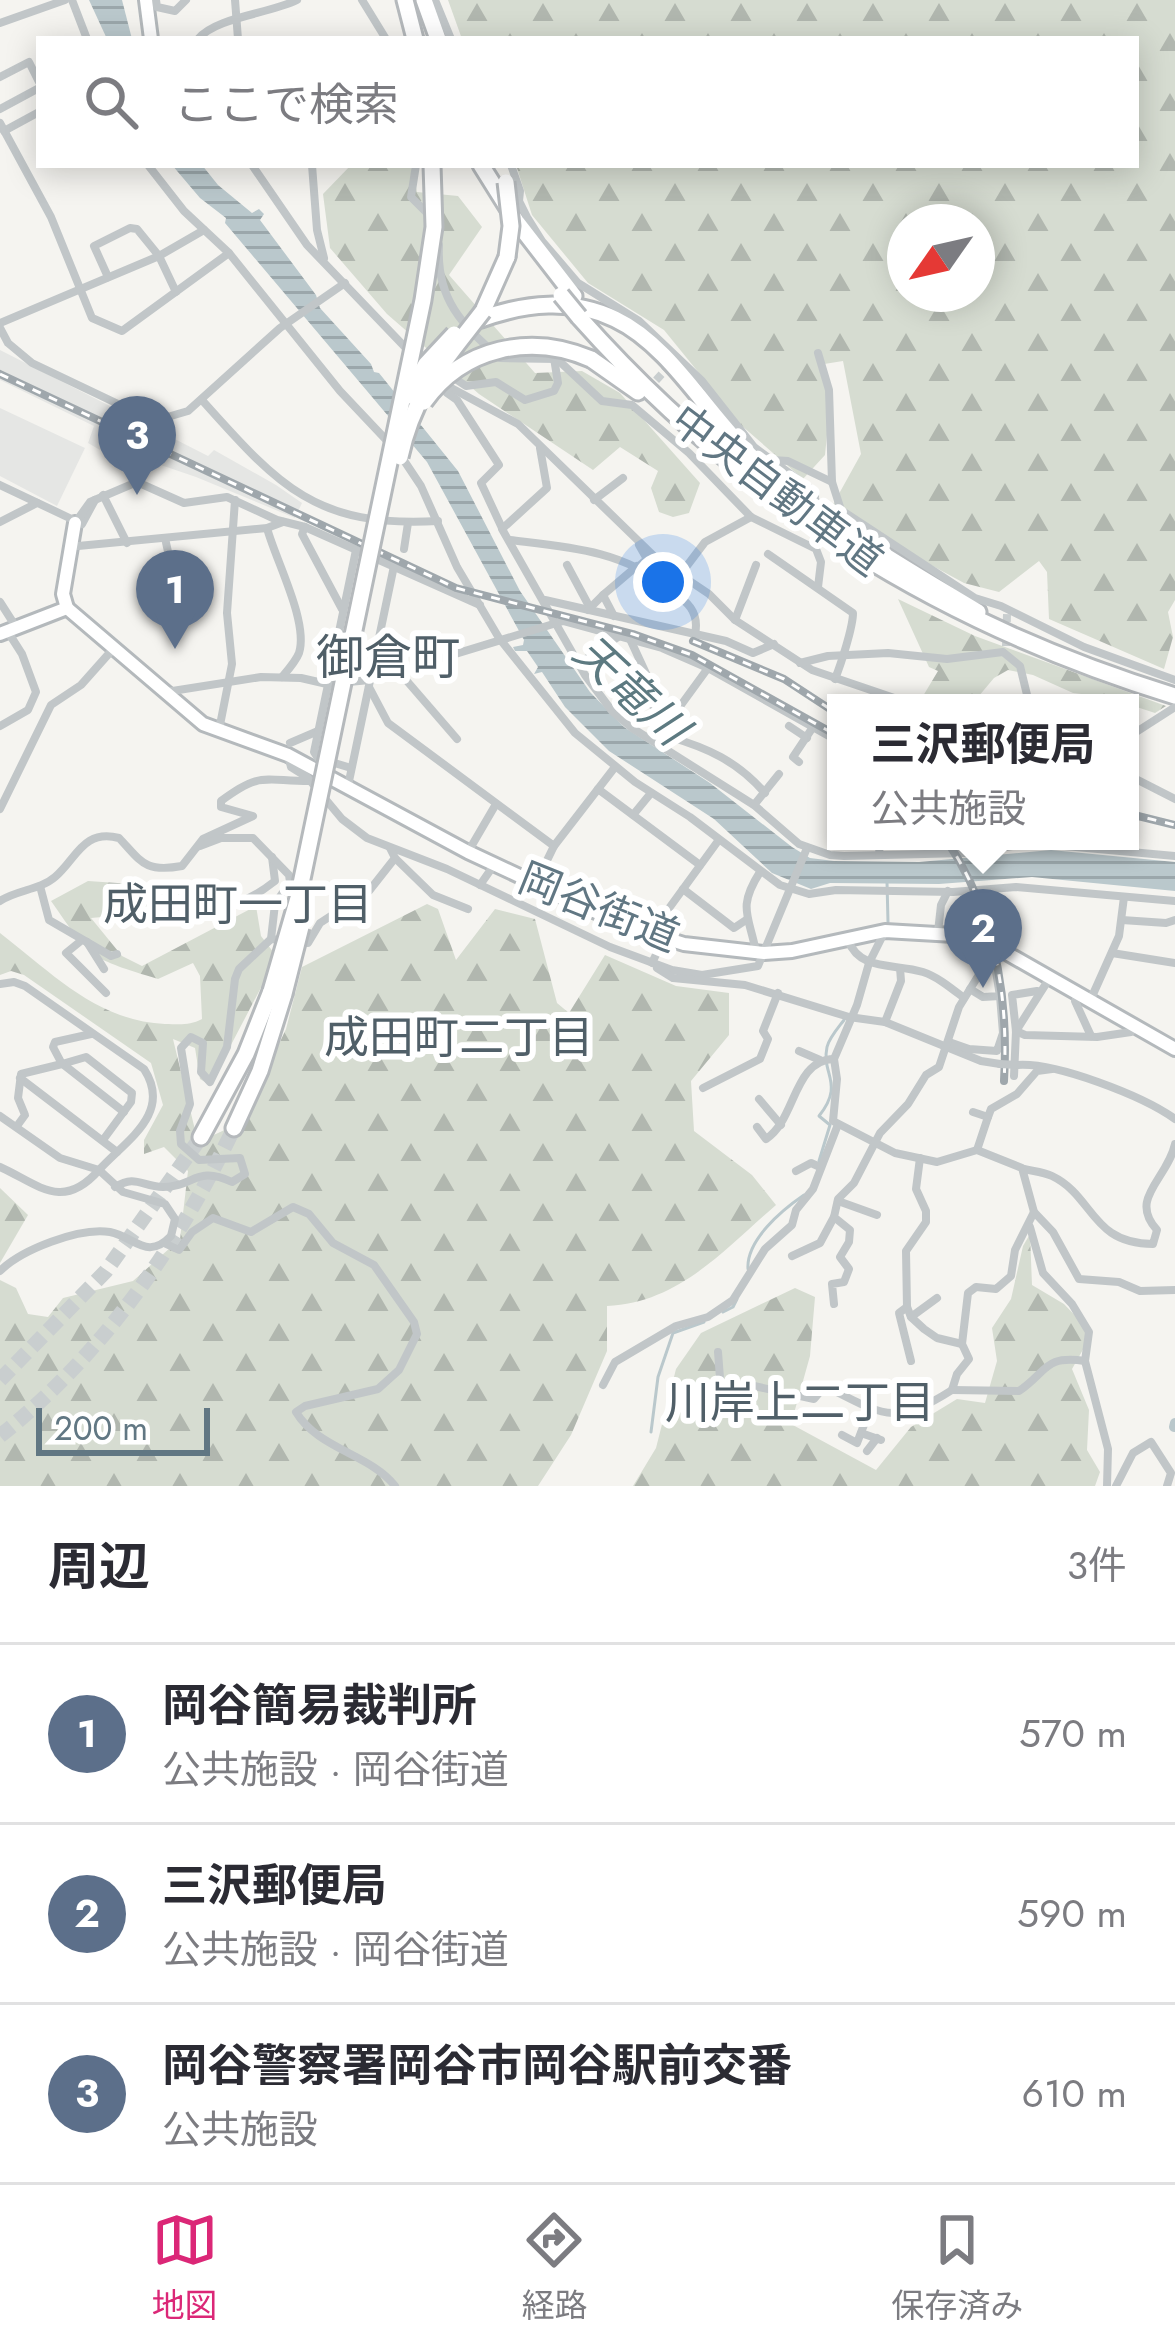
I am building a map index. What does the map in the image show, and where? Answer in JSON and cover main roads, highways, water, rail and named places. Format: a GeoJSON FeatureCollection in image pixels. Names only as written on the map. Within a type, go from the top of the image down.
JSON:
{"type":"FeatureCollection","features":[{"type":"Feature","properties":{"kind":"highway"},"geometry":{"type":"LineString","coordinates":[[401,0],[404,36]]}},
{"type":"Feature","properties":{"kind":"highway"},"geometry":{"type":"LineString","coordinates":[[401,0],[414,36]]}},
{"type":"Feature","properties":{"kind":"highway"},"geometry":{"type":"LineString","coordinates":[[420,0],[426,36]]}},
{"type":"Feature","properties":{"kind":"highway"},"geometry":{"type":"LineString","coordinates":[[420,0],[437,36]]}},
{"type":"Feature","properties":{"kind":"highway"},"geometry":{"type":"LineString","coordinates":[[234,1128],[260,1070],[395,458],[432,249],[432,168]]}},
{"type":"Feature","properties":{"kind":"highway","name":"中央自動車道"},"geometry":{"type":"LineString","coordinates":[[471,168],[506,223],[678,418],[812,525],[940,603],[1048,652],[1175,688]]}},
{"type":"Feature","properties":{"kind":"highway","name":"中央自動車道"},"geometry":{"type":"LineString","coordinates":[[483,168],[567,295]]}},
{"type":"Feature","properties":{"kind":"highway"},"geometry":{"type":"LineString","coordinates":[[482,315],[507,257],[511,226],[506,171]]}},
{"type":"Feature","properties":{"kind":"highway"},"geometry":{"type":"LineString","coordinates":[[395,458],[418,375],[445,342],[482,315],[562,304],[596,311],[628,326],[655,348],[770,474],[859,539],[978,612]]}},
{"type":"Feature","properties":{"kind":"highway","name":"中央自動車道"},"geometry":{"type":"LineString","coordinates":[[586,317],[672,400],[766,480],[902,572],[1113,672]]}},
{"type":"Feature","properties":{"kind":"highway"},"geometry":{"type":"LineString","coordinates":[[395,458],[423,404],[447,376],[506,347],[564,349],[591,359],[784,510],[867,566],[984,629],[1048,652]]}},
{"type":"Feature","properties":{"kind":"highway"},"geometry":{"type":"LineString","coordinates":[[201,1137],[278,992]]}},
{"type":"Feature","properties":{"kind":"main road"},"geometry":{"type":"LineString","coordinates":[[146,0],[151,36]]}},
{"type":"Feature","properties":{"kind":"main road"},"geometry":{"type":"LineString","coordinates":[[79,524],[78,546],[67,608],[63,594],[79,524]]}},
{"type":"Feature","properties":{"kind":"main road"},"geometry":{"type":"LineString","coordinates":[[8,632],[67,608]]}},
{"type":"Feature","properties":{"kind":"main road","name":"岡谷街道"},"geometry":{"type":"LineString","coordinates":[[67,608],[164,692],[219,732],[289,749],[347,788],[468,852],[658,938],[760,952],[792,951],[885,931],[938,932],[996,950],[1175,1049]]}},
{"type":"Feature","properties":{"kind":"waterway"},"geometry":{"type":"LineString","coordinates":[[887,882],[888,922]]}},
{"type":"Feature","properties":{"kind":"waterway"},"geometry":{"type":"LineString","coordinates":[[819,1161],[830,1125],[819,1116],[831,1087],[827,1047],[844,1020]]}},
{"type":"Feature","properties":{"kind":"waterway"},"geometry":{"type":"LineString","coordinates":[[748,1269],[759,1237],[804,1195]]}},
{"type":"Feature","properties":{"kind":"waterway"},"geometry":{"type":"LineString","coordinates":[[723,1312],[737,1299]]}},
{"type":"Feature","properties":{"kind":"waterway"},"geometry":{"type":"LineString","coordinates":[[651,1432],[658,1377],[673,1333],[704,1322]]}},
{"type":"Feature","properties":{"kind":"waterway"},"geometry":{"type":"LineString","coordinates":[[1174,1427],[1175,1423]]}},
{"type":"Feature","properties":{"kind":"tunnel"},"geometry":{"type":"LineString","coordinates":[[648,389],[671,364]]}},
{"type":"Feature","properties":{"kind":"tunnel"},"geometry":{"type":"LineString","coordinates":[[1006,646],[1007,614]]}},
{"type":"Feature","properties":{"kind":"tunnel"},"geometry":{"type":"LineString","coordinates":[[0,1436],[72,1370],[135,1296],[188,1215],[234,1128]]}},
{"type":"Feature","properties":{"kind":"tunnel"},"geometry":{"type":"LineString","coordinates":[[0,1380],[106,1271],[201,1137]]}},
{"type":"Feature","properties":{"kind":"railway"},"geometry":{"type":"LineString","coordinates":[[0,374],[456,588],[633,634],[692,655],[827,730]]}},
{"type":"Feature","properties":{"kind":"railway"},"geometry":{"type":"LineString","coordinates":[[693,641],[784,679],[827,707]]}},
{"type":"Feature","properties":{"kind":"railway"},"geometry":{"type":"LineString","coordinates":[[1139,816],[1175,825]]}},
{"type":"Feature","properties":{"kind":"railway"},"geometry":{"type":"LineString","coordinates":[[952,850],[977,897],[995,956],[1004,1018],[1004,1081]]}},
{"type":"Feature","properties":{"kind":"place","name":"岡谷警察署岡谷市岡谷駅前交番"},"geometry":{"type":"Point","coordinates":[137,495]}},
{"type":"Feature","properties":{"kind":"place","name":"岡谷簡易裁判所"},"geometry":{"type":"Point","coordinates":[175,649]}},
{"type":"Feature","properties":{"kind":"place","name":"三沢郵便局"},"geometry":{"type":"Point","coordinates":[983,988]}},
{"type":"Feature","properties":{"kind":"district","name":"御倉町"},"geometry":{"type":"Point","coordinates":[388,657]}},
{"type":"Feature","properties":{"kind":"district","name":"成田町一丁目"},"geometry":{"type":"Point","coordinates":[238,904]}},
{"type":"Feature","properties":{"kind":"district","name":"成田町二丁目"},"geometry":{"type":"Point","coordinates":[459,1037]}},
{"type":"Feature","properties":{"kind":"district","name":"川岸上二丁目"},"geometry":{"type":"Point","coordinates":[800,1402]}},
{"type":"Feature","properties":{"kind":"water label","name":"天竜川"},"geometry":{"type":"Point","coordinates":[631,690]}}]}
